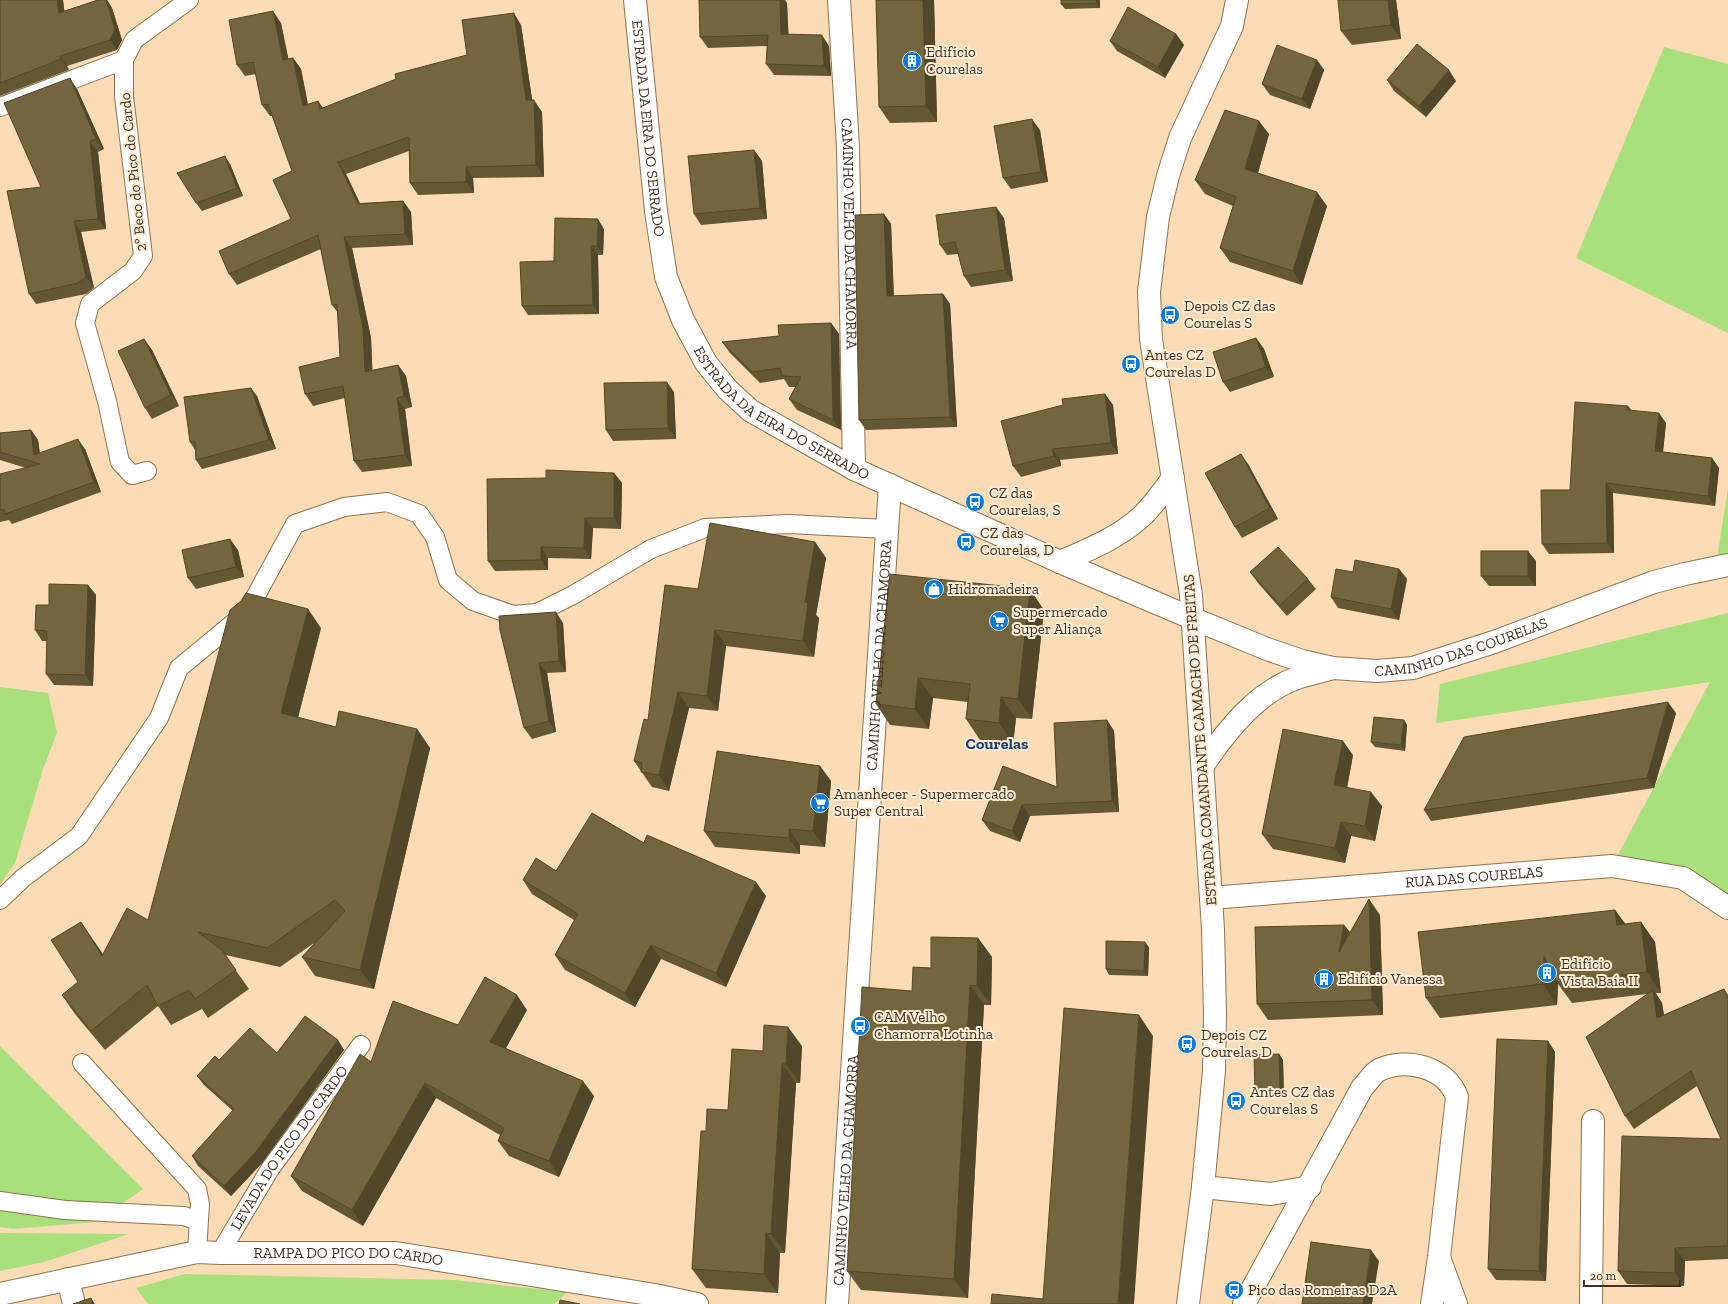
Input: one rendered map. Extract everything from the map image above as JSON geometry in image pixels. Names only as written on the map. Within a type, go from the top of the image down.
[{"type":"street","name":"ESTRADA DA EIRA DO SERRADO","points":[[635,0],[656,211],[666,277],[682,320],[706,363],[728,390],[751,410],[854,469],[1060,562],[1194,619]]},
{"type":"street","name":"CAMINHO VELHO DA CHAMORRA","points":[[839,0],[848,147],[854,469]]},
{"type":"street","name":"ESTRADA COMANDANTE CAMACHO DE FREITAS","points":[[1188,1304],[1203,1186],[1214,1071],[1215,1014],[1211,898],[1194,619],[1151,339],[1149,292],[1158,217],[1168,176],[1180,138],[1232,26],[1237,0]]},
{"type":"street","points":[[1060,562],[1099,545],[1142,516],[1173,478]]},
{"type":"street","name":"CAMINHO VELHO DA CHAMORRA","points":[[837,1304],[856,1030],[890,485]]},
{"type":"street","name":"CAMINHO DAS COURELAS","points":[[1194,619],[1267,649],[1333,668],[1377,671],[1413,668],[1494,642],[1654,582],[1728,565]]},
{"type":"street","points":[[1204,764],[1225,734],[1258,699],[1296,678],[1333,668]]},
{"type":"street","name":"RUA DAS COURELAS","points":[[1211,898],[1612,866],[1683,878],[1728,908]]},
{"type":"street","points":[[1244,1304],[1310,1186],[1362,1088],[1378,1071],[1399,1064],[1416,1066],[1441,1075],[1454,1090],[1456,1098],[1439,1257],[1432,1304]]},
{"type":"street","points":[[1591,1304],[1593,1121]]},
{"type":"street","points":[[1203,1186],[1271,1194],[1310,1186]]},
{"type":"street","name":"RAMPA DO PICO DO CARDO","points":[[0,1294],[197,1252],[396,1253],[655,1295],[697,1304]]},
{"type":"street","points":[[1439,1257],[1456,1304]]},
{"type":"street","points":[[68,1279],[74,1304]]},
{"type":"lane","points":[[0,107],[124,60],[134,40],[188,0]]},
{"type":"lane","name":"2º Beco do Pico do Cardo","points":[[124,60],[124,96],[143,256],[133,271],[90,304],[85,323],[107,402],[120,462],[132,475],[146,471]]},
{"type":"lane","points":[[0,900],[24,878],[79,836],[159,718],[179,668],[247,612],[295,524],[344,507],[387,502],[419,514],[435,537],[448,580],[473,601],[513,615],[537,612],[573,595],[651,549],[705,528],[788,524],[887,529]]},
{"type":"lane","name":"LEVADA DO PICO DO CARDO","points":[[220,1253],[270,1169],[361,1045]]},
{"type":"lane","points":[[82,1063],[198,1189],[200,1204],[197,1252]]},
{"type":"lane","points":[[0,1201],[65,1210],[184,1216],[198,1221]]},
{"type":"green space","points":[[1664,47],[1728,64],[1728,333],[1576,258]]},
{"type":"green space","points":[[1728,488],[1728,565],[1717,559]]},
{"type":"green space","points":[[1728,613],[1728,908],[1722,902],[1612,866],[1710,682],[1436,723],[1440,684]]},
{"type":"green space","points":[[0,687],[48,693],[57,733],[43,769],[15,863],[0,884]]},
{"type":"green space","points":[[0,1046],[143,1189],[96,1222],[13,1229],[0,1227]]},
{"type":"green space","points":[[0,1233],[129,1234],[44,1262],[0,1271]]},
{"type":"green space","points":[[185,1274],[454,1280],[568,1292],[554,1304],[148,1304],[136,1288]]},
{"type":"building","points":[[0,0],[57,0],[59,13],[98,0],[106,0],[115,29],[110,40],[60,56],[61,59],[0,83]]},
{"type":"building","points":[[699,0],[780,0],[781,34],[822,35],[824,66],[766,64],[768,35],[700,37]]},
{"type":"building","name":"Edifício Courelas","points":[[876,0],[923,0],[926,106],[879,107]]},
{"type":"building","points":[[1061,0],[1096,0],[1097,3],[1061,4]]},
{"type":"building","points":[[1338,0],[1388,0],[1391,25],[1341,31]]},
{"type":"building","points":[[1128,7],[1176,34],[1158,67],[1110,41]]},
{"type":"building","points":[[273,11],[283,60],[293,58],[303,106],[318,101],[320,109],[396,79],[395,74],[467,55],[462,20],[514,13],[526,100],[534,100],[536,165],[466,167],[466,182],[410,183],[409,137],[338,162],[358,204],[403,201],[405,234],[344,237],[363,327],[365,372],[398,365],[404,396],[397,398],[405,455],[354,461],[343,386],[305,394],[299,367],[340,357],[337,304],[332,305],[318,235],[229,274],[219,251],[291,219],[273,180],[292,171],[268,104],[262,105],[253,62],[237,65],[229,20]]},
{"type":"building","points":[[1417,44],[1449,70],[1419,106],[1387,80]]},
{"type":"building","points":[[1277,45],[1317,60],[1302,99],[1262,84]]},
{"type":"building","points":[[70,78],[96,139],[90,141],[98,219],[74,221],[86,277],[78,283],[29,294],[7,191],[41,187],[4,103]]},
{"type":"building","points":[[1225,110],[1259,121],[1245,169],[1317,192],[1293,271],[1220,248],[1236,197],[1195,180]]},
{"type":"building","points":[[1032,119],[1041,172],[1003,178],[994,126]]},
{"type":"building","points":[[754,150],[760,208],[694,214],[688,156]]},
{"type":"building","points":[[225,156],[237,188],[196,203],[177,173]]},
{"type":"building","points":[[996,207],[1005,270],[964,276],[955,242],[940,245],[936,215]]},
{"type":"building","points":[[884,214],[887,296],[943,294],[950,417],[859,420],[855,215]]},
{"type":"building","points":[[555,218],[598,219],[597,246],[591,246],[593,305],[522,306],[520,262],[554,261]]},
{"type":"building","points":[[831,323],[833,420],[789,399],[801,377],[782,376],[780,368],[752,372],[722,342],[779,336],[778,325]]},
{"type":"building","points":[[1256,338],[1266,367],[1223,382],[1213,352]]},
{"type":"building","points":[[144,339],[171,395],[145,408],[118,351]]},
{"type":"building","points":[[667,382],[668,428],[606,430],[604,383]]},
{"type":"building","points":[[251,388],[269,440],[196,460],[195,442],[190,442],[184,397]]},
{"type":"building","points":[[1105,394],[1111,443],[1052,449],[1054,456],[1013,466],[1001,421],[1063,405],[1062,399]]},
{"type":"building","points":[[1575,402],[1628,406],[1628,410],[1659,413],[1655,451],[1712,458],[1708,496],[1606,483],[1607,543],[1542,544],[1541,490],[1570,490]]},
{"type":"building","points":[[31,430],[34,455],[78,439],[94,482],[5,514],[4,509],[0,510],[0,474],[40,464],[0,452],[0,433]]},
{"type":"building","points":[[1241,454],[1270,508],[1235,527],[1205,473]]},
{"type":"building","points":[[546,470],[614,473],[614,518],[585,518],[584,548],[541,547],[541,560],[488,561],[487,479],[546,478]]},
{"type":"building","points":[[710,523],[815,542],[805,602],[808,603],[803,641],[715,630],[707,696],[678,692],[659,775],[641,772],[642,763],[634,761],[644,719],[648,720],[665,585],[698,589]]},
{"type":"building","points":[[230,539],[236,567],[188,578],[182,550]]},
{"type":"building","points":[[1278,547],[1308,579],[1280,605],[1250,572]]},
{"type":"building","points":[[1481,551],[1528,551],[1528,576],[1481,576]]},
{"type":"building","points":[[1355,560],[1399,569],[1391,609],[1331,597],[1336,569],[1353,572]]},
{"type":"building","points":[[890,574],[1030,589],[1018,699],[1001,697],[999,723],[966,719],[970,684],[918,678],[915,709],[876,704]]},
{"type":"building","points":[[49,584],[88,585],[85,675],[46,674],[47,631],[35,630],[36,605],[49,605]]},
{"type":"building","points":[[246,593],[308,609],[281,713],[336,727],[339,711],[417,729],[360,970],[302,957],[345,911],[335,900],[267,948],[198,932],[222,950],[236,970],[195,999],[189,990],[158,1006],[147,985],[91,1031],[62,995],[78,982],[51,940],[81,922],[102,956],[127,908],[148,920],[230,610],[241,601]]},
{"type":"building","points":[[556,612],[559,661],[539,663],[549,721],[524,728],[500,630],[499,616]]},
{"type":"building","points":[[1668,702],[1647,778],[1424,810],[1464,737]]},
{"type":"building","points":[[1374,717],[1404,720],[1401,745],[1371,742]]},
{"type":"building","points":[[1107,720],[1112,801],[1022,805],[1012,831],[982,820],[1003,766],[1057,787],[1054,723]]},
{"type":"building","points":[[1283,729],[1343,741],[1334,785],[1371,792],[1365,826],[1341,822],[1335,848],[1262,834]]},
{"type":"building","points":[[717,751],[820,766],[813,831],[789,829],[789,838],[704,831]]},
{"type":"building","points":[[592,813],[644,843],[647,835],[756,882],[716,973],[651,945],[625,993],[555,955],[578,914],[523,880],[536,858],[556,871]]},
{"type":"building","name":"Edifício Vanessa","points":[[1369,899],[1372,1000],[1257,1004],[1255,927],[1344,925],[1339,952]]},
{"type":"building","name":"Edifício Vista Baía II","points":[[1615,910],[1617,925],[1641,922],[1647,972],[1557,982],[1544,956],[1543,984],[1426,998],[1418,932]]},
{"type":"building","points":[[931,937],[978,938],[977,986],[970,985],[954,1279],[847,1271],[862,987],[912,991],[913,967],[931,968]]},
{"type":"building","points":[[1106,941],[1145,942],[1144,971],[1106,969]]},
{"type":"building","points":[[485,977],[517,995],[490,1042],[583,1081],[549,1161],[498,1141],[504,1128],[425,1083],[352,1210],[291,1176],[360,1054],[371,1062],[393,1001],[458,1025]]},
{"type":"building","points":[[1724,989],[1728,999],[1728,1246],[1675,1248],[1675,1273],[1618,1271],[1622,1136],[1721,1139],[1691,1071],[1625,1116],[1586,1037],[1653,990],[1657,1018]]},
{"type":"building","points":[[1064,1008],[1139,1015],[1118,1304],[991,1304],[992,1294],[1043,1299]]},
{"type":"building","points":[[305,1016],[338,1040],[255,1153],[224,1186],[192,1156],[234,1109],[197,1076],[215,1056],[219,1060],[250,1028],[277,1053]]},
{"type":"building","points":[[764,1025],[788,1027],[786,1064],[782,1064],[771,1234],[766,1233],[764,1274],[692,1269],[701,1131],[706,1131],[707,1109],[728,1110],[732,1049],[763,1051]]},
{"type":"building","points":[[1497,1039],[1548,1041],[1539,1271],[1488,1269]]},
{"type":"building","points":[[1279,1054],[1280,1091],[1255,1092],[1254,1055]]},
{"type":"building","points":[[1311,1242],[1371,1250],[1363,1304],[1302,1304]]},
{"type":"building","points":[[91,1298],[93,1304],[73,1304]]},
{"type":"building","points":[[560,1300],[580,1304],[559,1304]]},
{"type":"place","name":"Edifício Courelas","points":[[912,61]]},
{"type":"place","name":"Depois CZ das Courelas S","points":[[1170,315]]},
{"type":"place","name":"Antes CZ Courelas D","points":[[1131,364]]},
{"type":"place","name":"CZ das Courelas, S","points":[[975,502]]},
{"type":"place","name":"CZ das Courelas, D","points":[[966,542]]},
{"type":"place","name":"Hidromadeira","points":[[934,589]]},
{"type":"place","name":"Supermercado Super Aliança","points":[[999,621]]},
{"type":"place","name":"Amanhecer - Supermercado Super Central","points":[[820,803]]},
{"type":"place","name":"Edifício Vista Baía II","points":[[1547,973]]},
{"type":"place","name":"Edifício Vanessa","points":[[1324,979]]},
{"type":"place","name":"CAM Velho Chamorra Lotinha","points":[[860,1026]]},
{"type":"place","name":"Depois CZ Courelas D","points":[[1187,1044]]},
{"type":"place","name":"Antes CZ das Courelas S","points":[[1236,1101]]},
{"type":"place","name":"Pico das Romeiras D2A","points":[[1234,1290]]},
{"type":"district","name":"Courelas","points":[[997,743]]}]
